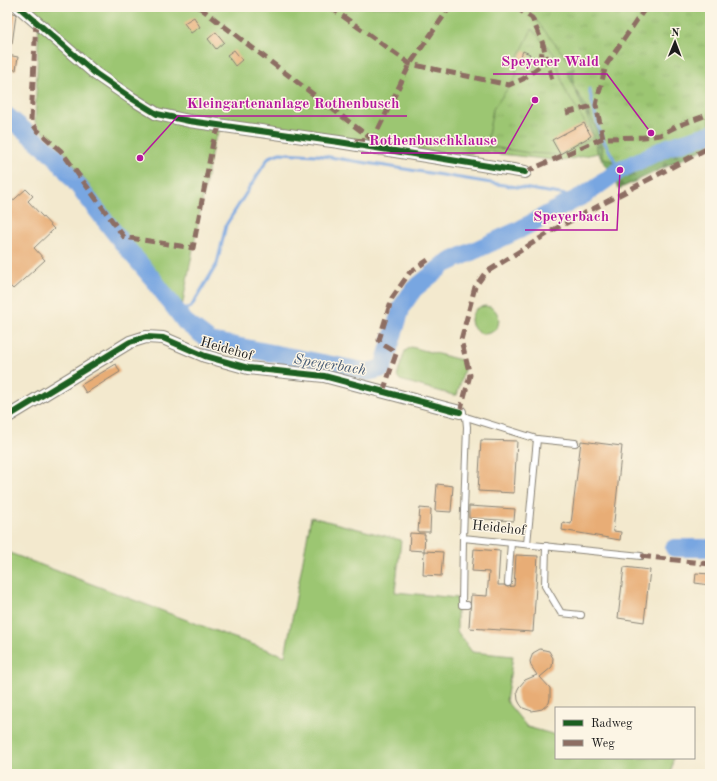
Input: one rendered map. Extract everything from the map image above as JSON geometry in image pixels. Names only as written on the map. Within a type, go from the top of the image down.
[{"type":"street","points":[[19,7],[96,74],[157,114],[190,121],[339,142],[525,172]]},
{"type":"street","name":"Heidehof","points":[[7,417],[130,342],[146,337],[163,338],[205,356],[248,368],[324,376],[463,415]]},
{"type":"lane","points":[[463,415],[537,439],[575,443]]},
{"type":"lane","name":"Heidehof","points":[[463,415],[463,538],[641,556]]},
{"type":"lane","points":[[527,544],[537,439]]},
{"type":"lane","points":[[463,538],[462,605],[468,605]]},
{"type":"lane","points":[[508,583],[511,543]]},
{"type":"lane","points":[[546,546],[545,586],[561,612],[581,615]]},
{"type":"green space","points":[[26,7],[710,7],[588,119],[598,153],[561,161],[484,152],[454,155],[238,121],[224,122],[213,144],[182,307],[126,236],[63,150],[40,129],[35,122],[39,19]]},
{"type":"green space","points":[[526,7],[710,7],[710,129],[668,150],[644,168],[640,169],[602,157],[603,142],[586,106],[573,86],[574,68]]},
{"type":"green space","points":[[532,29],[554,54],[565,90],[594,137],[560,155],[529,153],[486,146],[493,109],[516,77],[517,60]]},
{"type":"green space","points":[[602,59],[710,89],[710,146],[619,189],[598,153],[588,119],[567,71]]},
{"type":"green space","points":[[485,306],[495,310],[499,320],[495,330],[485,334],[475,330],[471,320],[475,310]]},
{"type":"green space","points":[[411,347],[461,360],[465,366],[457,395],[400,380],[397,376],[405,351]]},
{"type":"green space","points":[[311,517],[401,540],[395,592],[457,598],[457,631],[472,652],[513,656],[506,701],[527,727],[555,735],[555,759],[673,759],[671,774],[7,774],[7,552],[285,656]]},
{"type":"building","points":[[7,12],[14,13],[16,15],[12,44],[7,44]]},
{"type":"building","points":[[194,17],[200,27],[191,33],[184,23]]},
{"type":"building","points":[[216,32],[224,42],[216,49],[208,39]]},
{"type":"building","points":[[234,50],[242,60],[235,66],[227,55]]},
{"type":"building","points":[[523,51],[530,54],[526,64],[519,61]]},
{"type":"building","points":[[7,55],[18,57],[16,70],[7,69]]},
{"type":"building","points":[[584,123],[591,136],[560,154],[552,140]]},
{"type":"building","points":[[26,189],[33,196],[28,201],[54,229],[34,248],[45,260],[13,289],[7,283],[7,206]]},
{"type":"building","points":[[116,364],[120,372],[86,393],[81,385]]},
{"type":"building","points":[[481,440],[517,441],[514,493],[478,491]]},
{"type":"building","points":[[581,441],[622,446],[613,531],[621,532],[620,540],[562,530],[563,522],[571,524]]},
{"type":"building","points":[[437,484],[453,486],[451,512],[435,511]]},
{"type":"building","points":[[469,506],[515,509],[514,521],[469,518]]},
{"type":"building","points":[[420,508],[431,509],[430,532],[418,532]]},
{"type":"building","points":[[410,533],[425,534],[424,551],[409,550]]},
{"type":"building","points":[[474,549],[500,551],[498,585],[504,585],[507,587],[514,586],[516,555],[538,556],[533,632],[469,628],[471,595],[487,596],[489,572],[472,571]]},
{"type":"building","points":[[424,551],[443,552],[441,576],[423,575]]},
{"type":"building","points":[[624,567],[650,570],[644,622],[618,618]]},
{"type":"building","points":[[696,573],[710,574],[710,585],[695,583]]},
{"type":"building","points":[[540,649],[549,651],[553,658],[552,667],[540,677],[550,688],[550,698],[549,703],[542,709],[532,711],[523,708],[520,704],[517,691],[525,680],[537,675],[531,666],[530,661],[533,653]]},
{"type":"waterway","points":[[589,89],[600,134],[620,170]]},
{"type":"waterway","name":"Speyerbach","points":[[7,116],[55,156],[125,246],[153,279],[185,322],[210,341],[368,372],[383,368],[402,306],[414,289],[445,264],[519,230],[586,194],[620,170],[668,147],[710,134]]},
{"type":"waterway","points":[[176,311],[191,307],[217,264],[226,225],[269,157],[280,153],[317,155],[579,197]]},
{"type":"waterway","points":[[674,548],[710,548]]},
{"type":"marked path","points":[[199,7],[373,140]]},
{"type":"marked path","points":[[330,7],[410,64],[509,85],[523,79],[540,66],[543,44]]},
{"type":"marked path","points":[[355,141],[373,140],[410,64],[450,7]]},
{"type":"marked path","points":[[515,7],[532,18],[543,44],[552,80]]},
{"type":"marked path","points":[[603,138],[596,105],[606,65],[646,7]]},
{"type":"marked path","points":[[36,21],[31,121],[37,130],[61,151],[124,237],[193,248],[213,142],[220,125]]},
{"type":"marked path","points":[[566,113],[596,105]]},
{"type":"marked path","points":[[525,172],[603,138],[660,135],[677,126],[710,114]]},
{"type":"marked path","points":[[460,412],[470,375],[461,340],[475,287],[485,273],[555,229],[710,147]]},
{"type":"marked path","points":[[383,392],[396,354],[379,340],[392,298],[410,272],[428,260]]},
{"type":"marked path","points":[[641,556],[710,564]]},
{"type":"cycle path","points":[[19,7],[96,74],[157,114],[189,121],[339,142],[525,172]]},
{"type":"cycle path","points":[[7,417],[130,342],[146,337],[163,338],[205,356],[248,368],[324,376],[460,412]]},
{"type":"place","name":"Rothenbuschklause","points":[[535,100]]},
{"type":"place","name":"Speyerer Wald","points":[[651,133]]},
{"type":"place","name":"Kleingartenanlage Rothenbusch","points":[[140,158]]},
{"type":"place","name":"Speyerbach","points":[[620,170]]}]
